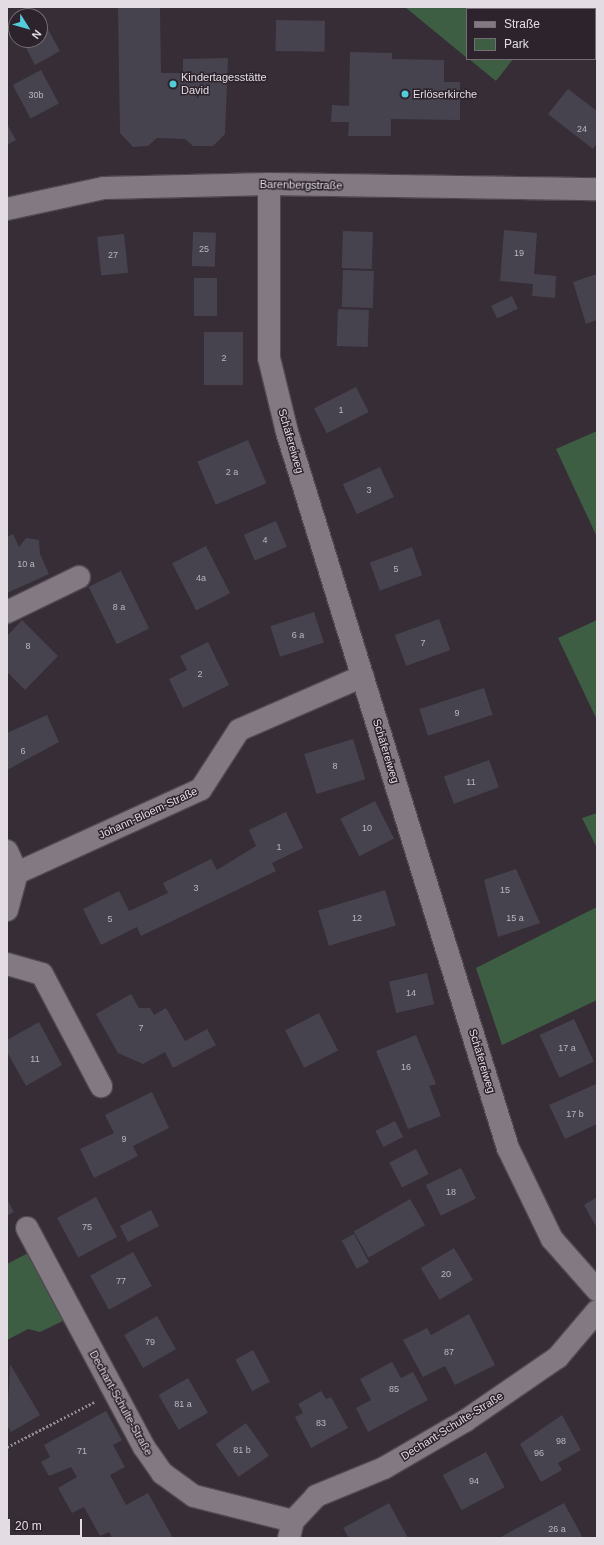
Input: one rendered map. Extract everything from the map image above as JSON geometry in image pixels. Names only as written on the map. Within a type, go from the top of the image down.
[{"type":"street","name":"Barenbergstraße","points":[[7,209],[104,188],[269,184],[597,189]]},
{"type":"street","name":"Schäfereiweg","points":[[269,184],[269,358],[287,432],[508,1148],[552,1239],[597,1290]]},
{"type":"street","points":[[7,612],[79,577]]},
{"type":"street","name":"Johann-Bloem-Straße","points":[[17,873],[201,789],[239,730],[363,676]]},
{"type":"street","points":[[7,850],[17,873],[7,910]]},
{"type":"street","points":[[7,964],[42,974],[101,1086]]},
{"type":"street","name":"Dechant-Schulte-Straße","points":[[27,1228],[114,1392],[162,1473],[194,1496],[291,1530],[316,1496],[391,1464],[465,1420],[558,1357],[597,1311]]},
{"type":"path","points":[[7,1447],[114,1392]]},
{"type":"green space","points":[[405,7],[555,7],[466,8],[466,57]]},
{"type":"green space","points":[[470,60],[512,60],[496,81]]},
{"type":"green space","points":[[597,431],[597,537],[556,449]]},
{"type":"green space","points":[[597,620],[597,720],[558,638]]},
{"type":"green space","points":[[597,813],[597,848],[582,818]]},
{"type":"green space","points":[[597,907],[597,1000],[502,1045],[476,968]]},
{"type":"green space","points":[[32,1251],[69,1318],[40,1332],[28,1329],[7,1340],[7,1264]]},
{"type":"building","name":"Kindertagesstätte David","points":[[118,7],[160,7],[161,73],[183,73],[183,59],[228,58],[225,134],[213,146],[193,146],[185,139],[157,138],[148,146],[133,147],[120,133]]},
{"type":"building","points":[[276,20],[325,21],[324,52],[275,51]]},
{"type":"building","points":[[48,29],[60,51],[35,65],[26,48],[48,48]]},
{"type":"building","name":"Erlöserkirche","points":[[350,52],[392,53],[392,59],[444,60],[444,82],[460,82],[460,120],[391,119],[391,136],[348,136],[349,122],[331,122],[332,105],[349,106]]},
{"type":"building","points":[[41,70],[59,104],[31,119],[13,85]]},
{"type":"building","points":[[568,89],[597,111],[597,143],[593,149],[548,114]]},
{"type":"building","points":[[7,124],[16,140],[7,145]]},
{"type":"building","points":[[504,230],[537,233],[534,274],[556,276],[555,298],[532,296],[533,284],[500,281]]},
{"type":"building","points":[[343,231],[373,232],[372,269],[342,268]]},
{"type":"building","points":[[193,232],[216,233],[215,267],[192,266]]},
{"type":"building","points":[[124,234],[128,273],[101,276],[97,237]]},
{"type":"building","points":[[343,270],[374,271],[373,308],[342,307]]},
{"type":"building","points":[[597,274],[597,320],[586,324],[573,282]]},
{"type":"building","points":[[194,278],[217,278],[217,316],[194,316]]},
{"type":"building","points":[[512,296],[518,309],[497,318],[491,306]]},
{"type":"building","points":[[338,309],[369,310],[368,347],[337,346]]},
{"type":"building","points":[[204,332],[243,332],[243,385],[204,385]]},
{"type":"building","points":[[356,387],[369,412],[327,433],[314,408]]},
{"type":"building","points":[[248,440],[266,483],[216,505],[197,461]]},
{"type":"building","points":[[380,467],[394,497],[357,514],[343,484]]},
{"type":"building","points":[[276,521],[287,547],[255,560],[244,535]]},
{"type":"building","points":[[13,534],[19,547],[26,538],[39,540],[40,554],[49,574],[7,593],[7,537]]},
{"type":"building","points":[[206,546],[230,593],[196,610],[172,563]]},
{"type":"building","points":[[412,547],[422,575],[380,591],[370,562]]},
{"type":"building","points":[[121,571],[149,629],[117,644],[89,587]]},
{"type":"building","points":[[314,612],[324,642],[280,657],[270,626]]},
{"type":"building","points":[[439,619],[450,650],[406,666],[395,635]]},
{"type":"building","points":[[22,620],[58,656],[25,690],[7,672],[7,636]]},
{"type":"building","points":[[208,642],[229,685],[183,708],[169,679],[187,670],[180,656]]},
{"type":"building","points":[[484,688],[493,715],[428,736],[419,709]]},
{"type":"building","points":[[47,715],[59,742],[7,770],[7,733]]},
{"type":"building","points":[[353,739],[365,779],[317,794],[304,754]]},
{"type":"building","points":[[489,760],[499,787],[454,804],[444,776]]},
{"type":"building","points":[[375,801],[394,838],[359,856],[340,819]]},
{"type":"building","points":[[286,812],[303,848],[272,863],[276,871],[141,936],[137,927],[101,945],[83,909],[119,891],[129,911],[168,893],[163,883],[211,859],[217,870],[256,846],[249,830]]},
{"type":"building","points":[[516,869],[540,923],[498,937],[484,880]]},
{"type":"building","points":[[385,890],[396,925],[329,946],[318,910]]},
{"type":"building","points":[[427,973],[434,1004],[396,1013],[389,982]]},
{"type":"building","points":[[131,994],[139,1008],[150,1008],[154,1015],[166,1008],[185,1041],[207,1029],[216,1045],[173,1068],[165,1052],[143,1064],[118,1053],[96,1014]]},
{"type":"building","points":[[319,1013],[338,1050],[304,1068],[285,1030]]},
{"type":"building","points":[[574,1019],[594,1062],[559,1078],[540,1035]]},
{"type":"building","points":[[39,1022],[62,1065],[26,1086],[7,1052],[7,1040]]},
{"type":"building","points":[[416,1035],[436,1084],[429,1086],[441,1116],[408,1129],[376,1051]]},
{"type":"building","points":[[596,1084],[597,1124],[565,1139],[549,1105]]},
{"type":"building","points":[[152,1092],[169,1128],[133,1146],[138,1156],[94,1178],[80,1149],[114,1133],[105,1115]]},
{"type":"building","points":[[395,1121],[403,1137],[384,1147],[375,1131]]},
{"type":"building","points":[[416,1149],[429,1174],[402,1188],[389,1163]]},
{"type":"building","points":[[461,1168],[476,1199],[441,1216],[426,1185]]},
{"type":"building","points":[[96,1197],[117,1237],[78,1257],[57,1218]]},
{"type":"building","points":[[597,1197],[597,1228],[584,1205]]},
{"type":"building","points":[[7,1199],[14,1212],[7,1216]]},
{"type":"building","points":[[410,1199],[425,1225],[369,1257],[354,1232]]},
{"type":"building","points":[[151,1210],[159,1226],[128,1242],[120,1226]]},
{"type":"building","points":[[354,1234],[369,1262],[357,1269],[342,1241]]},
{"type":"building","points":[[454,1248],[473,1280],[440,1300],[421,1268]]},
{"type":"building","points":[[133,1252],[152,1286],[109,1310],[90,1276]]},
{"type":"building","points":[[469,1314],[495,1365],[455,1385],[445,1366],[423,1377],[403,1340],[427,1328],[431,1335]]},
{"type":"building","points":[[157,1316],[176,1349],[143,1368],[124,1335]]},
{"type":"building","points":[[253,1350],[270,1382],[252,1391],[235,1359]]},
{"type":"building","points":[[392,1362],[401,1378],[413,1372],[428,1400],[368,1432],[356,1408],[371,1400],[360,1379]]},
{"type":"building","points":[[10,1364],[40,1415],[11,1432],[7,1425]]},
{"type":"building","points":[[188,1378],[208,1413],[179,1430],[159,1395]]},
{"type":"building","points":[[321,1391],[326,1399],[331,1397],[348,1428],[311,1448],[295,1417],[303,1413],[298,1404]]},
{"type":"building","points":[[106,1411],[122,1440],[113,1445],[125,1467],[110,1475],[126,1505],[148,1493],[173,1538],[112,1538],[109,1532],[100,1536],[84,1507],[72,1513],[58,1488],[77,1477],[71,1467],[49,1476],[41,1462],[50,1457],[44,1445]]},
{"type":"building","points":[[562,1415],[581,1450],[558,1463],[562,1470],[541,1482],[520,1444]]},
{"type":"building","points":[[246,1423],[269,1456],[239,1477],[216,1444]]},
{"type":"building","points":[[486,1452],[505,1487],[462,1510],[443,1475]]},
{"type":"building","points":[[389,1503],[408,1538],[349,1538],[343,1528]]},
{"type":"building","points":[[564,1503],[583,1538],[499,1538],[532,1520]]},
{"type":"place","name":"Kindertagesstätte David","points":[[173,84]]},
{"type":"place","name":"Erlöserkirche","points":[[405,94]]}]
